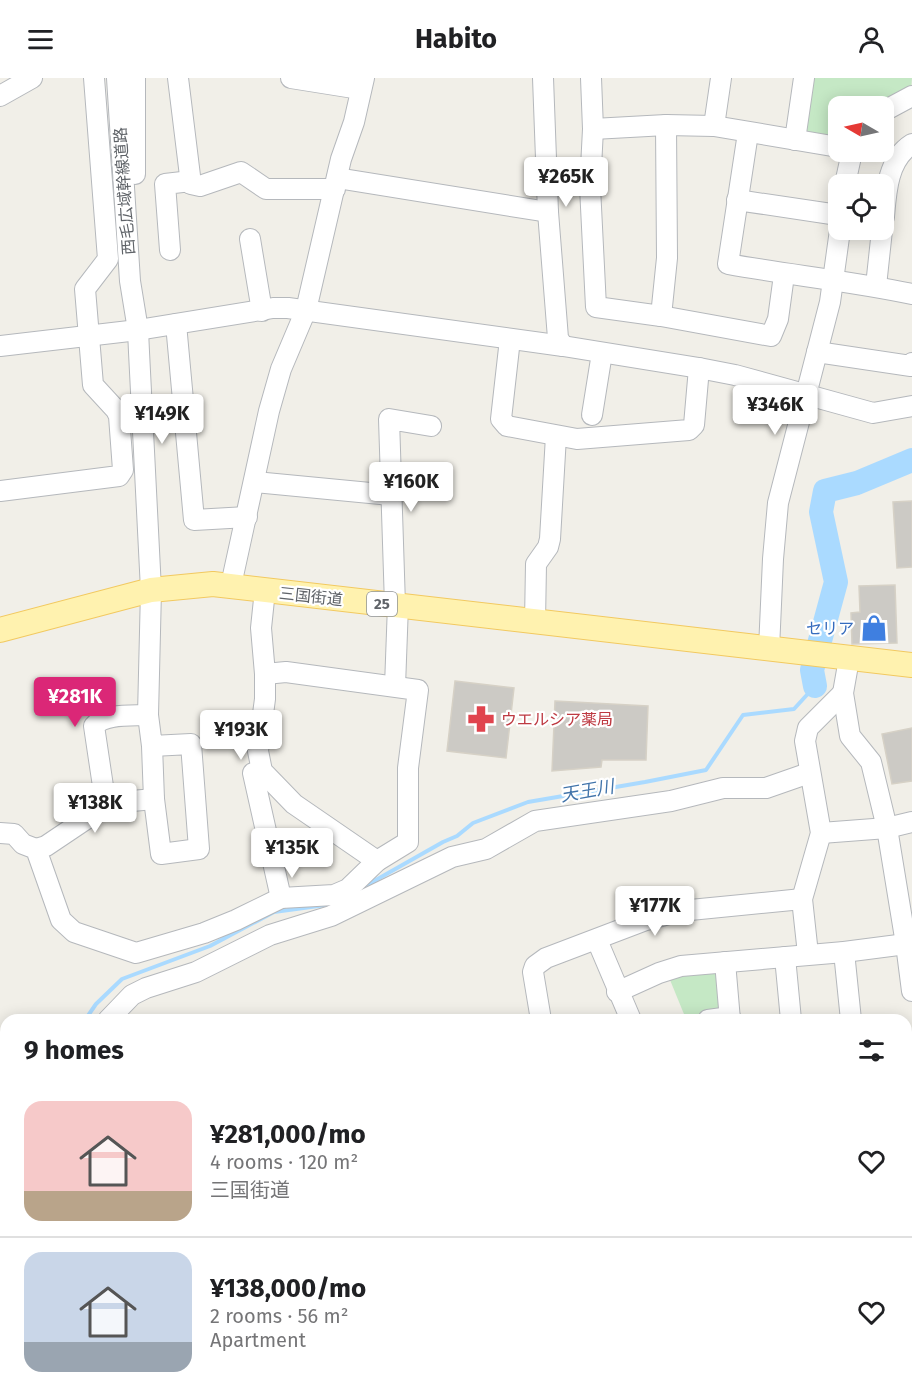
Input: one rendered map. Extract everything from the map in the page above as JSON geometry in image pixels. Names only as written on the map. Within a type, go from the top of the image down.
[{"type":"main road","name":"三国街道","points":[[0,630],[151,591],[213,584],[769,649]]},
{"type":"main road","name":"25","points":[[769,649],[912,665]]},
{"type":"street","points":[[0,96],[32,78]]},
{"type":"street","points":[[0,491],[119,476],[123,470],[119,416],[93,385],[88,336],[85,289],[108,259],[94,78]]},
{"type":"street","name":"西毛広域幹線道路","points":[[117,78],[130,281],[138,330],[151,591],[148,715],[154,799],[161,854],[199,849],[191,744],[152,746]]},
{"type":"street","name":"西毛広域幹線道路","points":[[134,303],[135,78]]},
{"type":"street","points":[[178,78],[191,184],[195,186],[241,172],[266,189],[336,184],[548,213]]},
{"type":"street","points":[[231,585],[269,411],[281,369],[306,310],[362,84],[291,78]]},
{"type":"street","points":[[543,78],[548,213],[558,338],[563,346]]},
{"type":"street","points":[[591,78],[593,129],[590,187],[596,307],[771,336],[778,319],[784,274]]},
{"type":"street","points":[[714,126],[721,78]]},
{"type":"street","points":[[795,140],[804,78]]},
{"type":"street","points":[[894,105],[912,96]]},
{"type":"street","points":[[593,129],[666,125],[714,126],[828,145]]},
{"type":"street","points":[[661,316],[668,258],[666,125]]},
{"type":"street","points":[[748,133],[728,264],[876,286],[912,294]]},
{"type":"street","points":[[891,174],[892,167],[907,147],[912,144]]},
{"type":"street","points":[[170,250],[165,184],[191,181]]},
{"type":"street","points":[[737,200],[828,214]]},
{"type":"street","points":[[250,238],[262,311]]},
{"type":"street","points":[[769,649],[778,503],[817,352],[833,280],[839,240]]},
{"type":"street","points":[[876,286],[881,240]]},
{"type":"street","points":[[0,346],[138,330],[288,308],[563,346],[699,368],[735,375],[873,413],[912,406]]},
{"type":"street","points":[[176,324],[194,520],[247,517]]},
{"type":"street","points":[[510,339],[501,419],[507,426],[556,436],[576,439],[689,430],[694,425],[699,368]]},
{"type":"street","points":[[817,352],[911,366],[912,363]]},
{"type":"street","points":[[592,415],[602,353]]},
{"type":"street","points":[[395,687],[397,605],[389,419],[431,426]]},
{"type":"street","points":[[535,622],[536,564],[548,547],[556,436]]},
{"type":"street","points":[[255,482],[391,495]]},
{"type":"street","points":[[265,590],[261,628],[266,674],[258,751],[262,771],[294,804],[377,861]]},
{"type":"street","points":[[849,658],[843,693],[850,736],[871,762],[886,828],[912,988]]},
{"type":"street","points":[[36,849],[61,920],[66,926],[75,933],[136,953],[204,933],[237,920],[281,898],[334,895],[348,889],[377,861],[408,842],[408,768],[418,690],[286,672],[266,674]]},
{"type":"street","points":[[808,954],[802,899],[821,833],[805,741],[808,728],[843,693]]},
{"type":"street","points":[[110,803],[104,793],[94,726],[98,721],[104,719],[148,715]]},
{"type":"street","points":[[262,771],[253,773],[281,898]]},
{"type":"street","points":[[114,1014],[132,995],[146,988],[196,972],[270,935],[331,916],[452,857],[486,849],[535,821],[671,801],[723,788],[766,789],[809,773]]},
{"type":"street","points":[[0,833],[14,834],[23,844],[36,849],[46,846],[110,803],[154,799]]},
{"type":"street","points":[[821,833],[886,828],[912,822]]},
{"type":"street","points":[[539,1014],[532,978],[535,966],[546,958],[646,920],[680,911],[802,899]]},
{"type":"street","points":[[597,940],[628,1014]]},
{"type":"street","points":[[617,992],[681,966],[844,952],[906,944]]},
{"type":"street","points":[[844,952],[850,1014]]},
{"type":"street","points":[[785,957],[790,1014]]},
{"type":"street","points":[[725,962],[730,1014]]},
{"type":"green space","points":[[809,78],[912,78],[911,90],[894,99],[894,96],[828,96],[828,140],[808,137],[802,126]]},
{"type":"green space","points":[[720,971],[724,1009],[705,1014],[684,1014],[668,975]]},
{"type":"building","points":[[912,501],[912,567],[897,568],[893,502]]},
{"type":"building","name":"セリア","points":[[895,585],[897,643],[852,644],[851,613],[860,612],[859,586]]},
{"type":"building","name":"ウエルシア薬局","points":[[455,681],[514,688],[506,758],[447,751]]},
{"type":"building","points":[[555,701],[648,706],[646,760],[602,760],[601,767],[552,771]]},
{"type":"building","points":[[912,728],[912,781],[892,784],[882,734]]},
{"type":"waterway","name":"天王川","points":[[815,686],[812,670],[836,582],[821,512],[825,491],[857,483],[912,460]]},
{"type":"waterway","name":"天王川","points":[[360,889],[457,836],[473,823],[528,802],[706,770],[743,715],[794,709],[815,686]]},
{"type":"waterway","name":"天王川","points":[[89,1014],[96,1004],[122,979],[210,946],[274,912],[333,904]]},
{"type":"place","name":"セリア","points":[[874,628]]},
{"type":"place","name":"ウエルシア薬局","points":[[481,719]]}]
